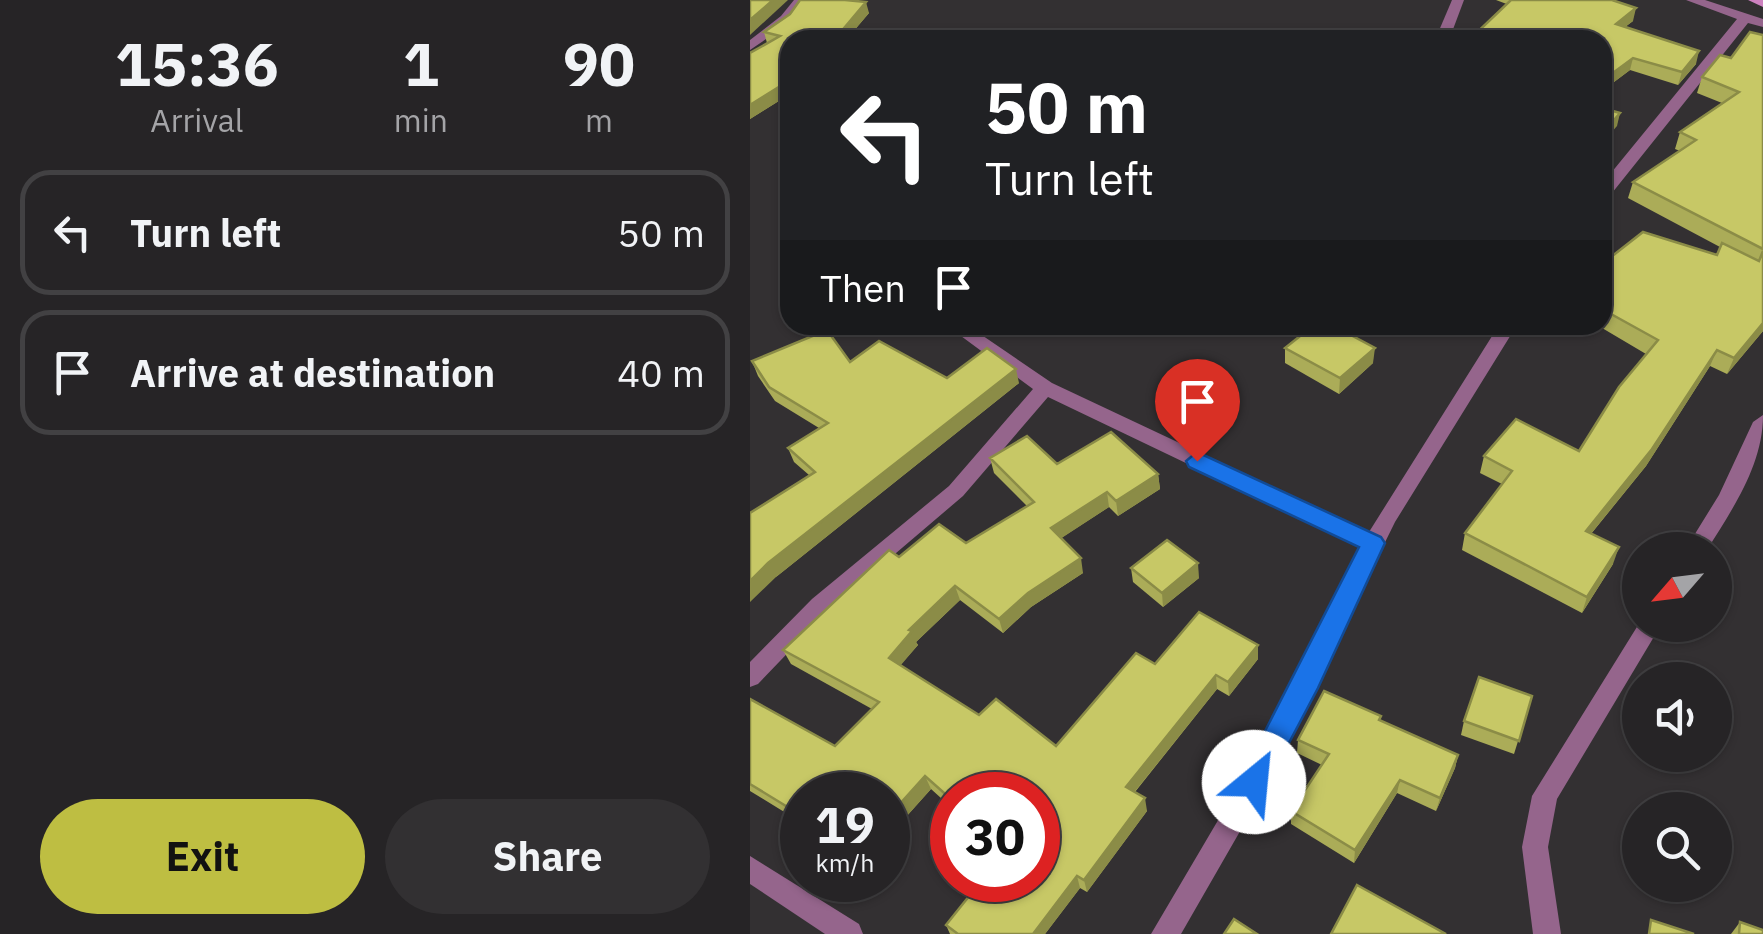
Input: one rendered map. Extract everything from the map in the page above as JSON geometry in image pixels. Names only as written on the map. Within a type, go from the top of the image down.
[{"type":"street","points":[[750,46],[786,19],[801,0]]},
{"type":"street","points":[[1446,30],[1458,0]]},
{"type":"street","points":[[1692,0],[1763,23]]},
{"type":"street","points":[[1612,183],[1746,18]]},
{"type":"street","points":[[969,335],[1045,388],[1373,543]]},
{"type":"street","points":[[1165,934],[1198,886],[1309,680],[1373,543],[1502,335]]},
{"type":"street","points":[[750,677],[820,605],[956,492],[1045,388]]},
{"type":"street","points":[[1707,532],[1728,498],[1763,422]]},
{"type":"street","points":[[1547,934],[1535,847],[1545,796],[1640,642]]},
{"type":"street","points":[[750,868],[849,934]]},
{"type":"building","points":[[750,0],[773,0],[750,20]]},
{"type":"building","points":[[800,0],[866,2],[842,30],[780,30],[780,36],[764,32],[790,14]]},
{"type":"building","points":[[1511,0],[1612,0],[1636,8],[1616,24],[1699,51],[1682,72],[1633,58],[1612,74],[1612,30],[1480,30]]},
{"type":"building","points":[[1750,32],[1763,35],[1763,249],[1633,182],[1696,140],[1680,132],[1739,92],[1702,77],[1720,55],[1731,58]]},
{"type":"building","points":[[780,36],[780,86],[750,105],[750,53]]},
{"type":"building","points":[[1643,232],[1717,255],[1722,243],[1759,261],[1763,251],[1763,323],[1734,358],[1717,350],[1652,449],[1586,531],[1619,547],[1587,597],[1465,533],[1512,471],[1484,456],[1516,419],[1579,451],[1619,387],[1658,340],[1612,315],[1612,256]]},
{"type":"building","points":[[815,335],[831,335],[850,362],[879,341],[947,378],[987,348],[1016,369],[750,581],[750,513],[815,472],[788,448],[828,423],[769,387],[752,361]]},
{"type":"building","points":[[1301,335],[1351,335],[1375,348],[1340,378],[1285,348]]},
{"type":"building","points":[[1111,432],[1158,474],[1116,501],[1107,492],[1051,528],[1081,558],[1028,593],[999,619],[955,586],[909,630],[912,631],[889,658],[979,715],[996,699],[1056,746],[1136,653],[1155,664],[1199,612],[1258,645],[1228,682],[1216,675],[1126,787],[1145,798],[1084,880],[1077,876],[1060,898],[1060,772],[930,772],[930,780],[925,776],[910,793],[910,772],[780,772],[780,802],[750,784],[750,699],[835,746],[879,702],[783,650],[889,550],[899,557],[939,524],[966,543],[1034,502],[990,458],[1027,436],[1057,464]]},
{"type":"building","points":[[1167,540],[1198,563],[1162,593],[1131,568]]},
{"type":"building","points":[[1479,677],[1532,696],[1519,741],[1464,721]]},
{"type":"building","points":[[1324,691],[1458,755],[1440,798],[1400,780],[1355,850],[1291,811],[1329,754],[1298,740]]},
{"type":"building","points":[[1357,885],[1446,934],[1331,934]]},
{"type":"building","points":[[964,902],[1057,902],[1033,934],[958,934],[946,925]]},
{"type":"building","points":[[1234,919],[1257,934],[1224,934]]},
{"type":"building","points":[[1651,920],[1694,934],[1649,934]]},
{"type":"building","points":[[1740,922],[1763,930],[1763,934],[1739,934]]},
{"type":"route","points":[[1197,461],[1373,543],[1309,680],[1254,782]]}]
